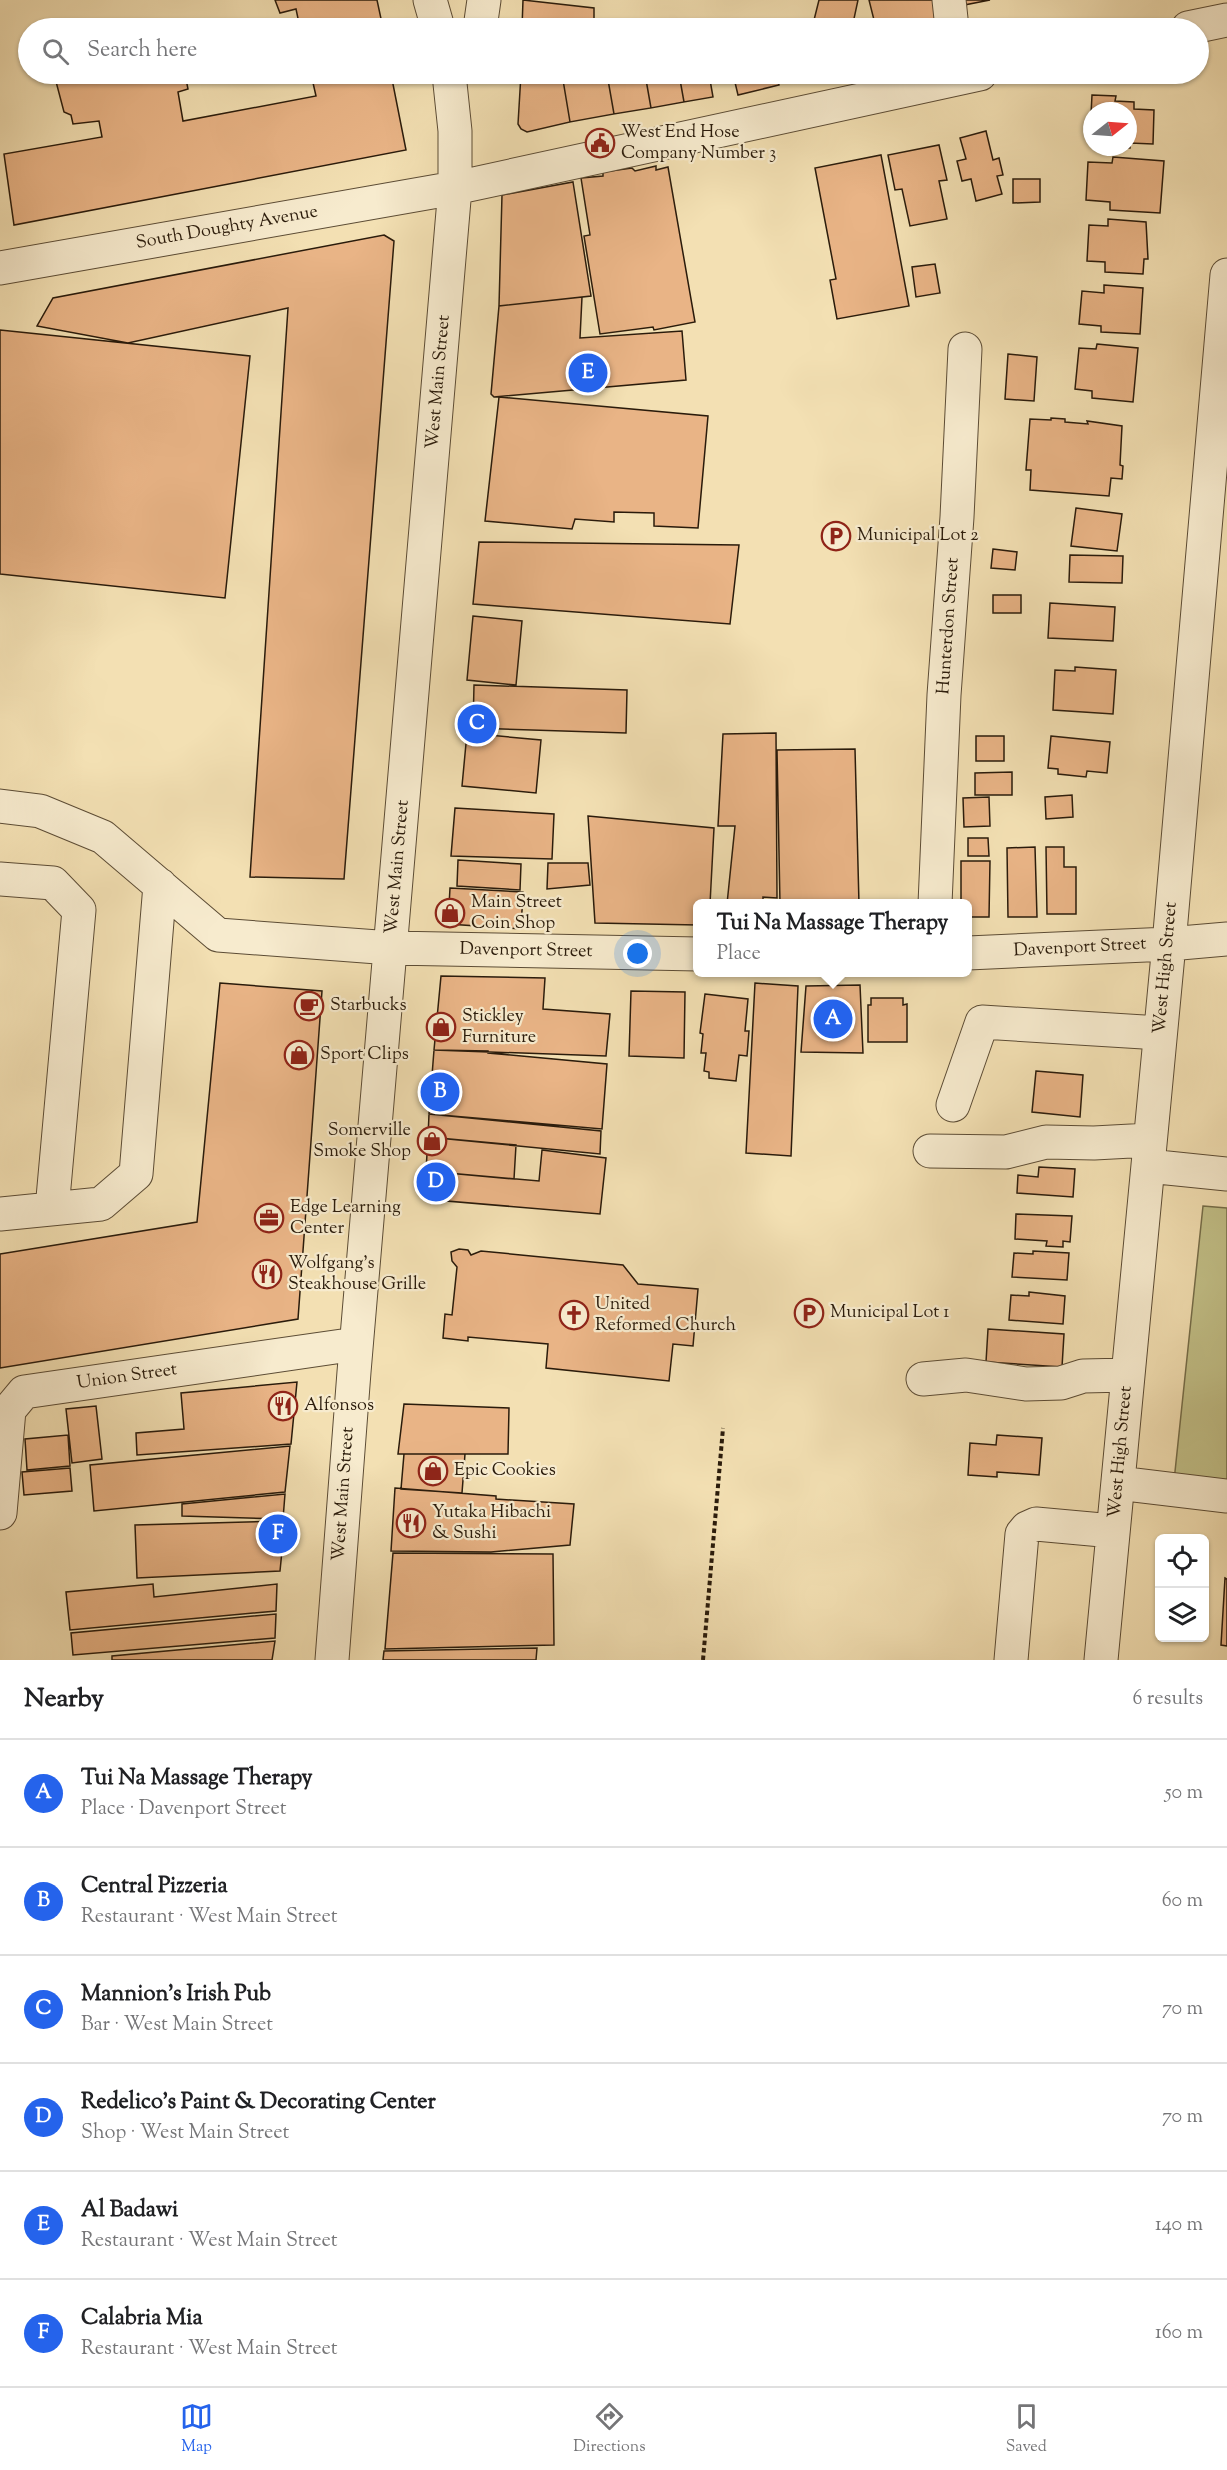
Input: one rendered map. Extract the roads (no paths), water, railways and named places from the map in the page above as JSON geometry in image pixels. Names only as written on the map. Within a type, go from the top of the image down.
[{"type":"street","points":[[430,0],[435,18]]},
{"type":"street","points":[[481,18],[484,0]]},
{"type":"street","points":[[949,0],[951,18]]},
{"type":"street","points":[[1209,24],[1227,20]]},
{"type":"street","name":"West Main Street","points":[[332,1660],[356,1344],[455,188],[455,131],[450,84]]},
{"type":"street","points":[[455,188],[471,84]]},
{"type":"street","name":"South Doughty Avenue","points":[[0,268],[455,188],[924,84]]},
{"type":"street","name":"West High Street","points":[[1101,1660],[1224,342],[1227,275]]},
{"type":"street","name":"Hunterdon Street","points":[[935,899],[944,695],[957,517],[965,349]]},
{"type":"street","name":"Davenport Street","points":[[0,806],[40,811],[103,837],[218,935],[391,948],[693,954]]},
{"type":"street","points":[[0,887],[53,883],[79,910],[52,1209]]},
{"type":"street","points":[[0,1214],[101,1204],[136,1174],[160,885]]},
{"type":"street","name":"Davenport Street","points":[[972,953],[1169,944],[1227,939]]},
{"type":"street","points":[[953,1105],[982,1022],[1160,1033]]},
{"type":"street","points":[[930,1151],[1006,1152],[1046,1142],[1094,1143],[1149,1153],[1227,1174]]},
{"type":"street","name":"Union Street","points":[[0,1514],[9,1410],[24,1392],[356,1344]]},
{"type":"street","points":[[923,1379],[966,1376],[1026,1384],[1061,1383],[1083,1376],[1128,1375]]},
{"type":"street","points":[[1118,1483],[1227,1496]]},
{"type":"street","points":[[1011,1660],[1022,1534],[1027,1528],[1036,1524],[1113,1531]]},
{"type":"place","name":"West End Hose Company Number 3","points":[[600,143]]},
{"type":"place","name":"Al Badawi","points":[[588,373]]},
{"type":"place","name":"Municipal Lot 2","points":[[836,536]]},
{"type":"place","name":"Mannion's Irish Pub","points":[[477,724]]},
{"type":"place","name":"Main Street Coin Shop","points":[[450,913]]},
{"type":"place","name":"Starbucks","points":[[309,1006]]},
{"type":"place","name":"Tui Na Massage Therapy","points":[[833,1019]]},
{"type":"place","name":"Stickley Furniture","points":[[441,1027]]},
{"type":"place","name":"Sport Clips","points":[[299,1055]]},
{"type":"place","name":"Central Pizzeria","points":[[440,1092]]},
{"type":"place","name":"Somerville Smoke Shop","points":[[432,1141]]},
{"type":"place","name":"Redelico's Paint & Decorating Center","points":[[436,1182]]},
{"type":"place","name":"Edge Learning Center","points":[[269,1218]]},
{"type":"place","name":"Wolfgang's Steakhouse Grille","points":[[267,1274]]},
{"type":"place","name":"Municipal Lot 1","points":[[809,1313]]},
{"type":"place","name":"United Reformed Church","points":[[574,1315]]},
{"type":"place","name":"Alfonsos","points":[[283,1406]]},
{"type":"place","name":"Epic Cookies","points":[[433,1471]]},
{"type":"place","name":"Yutaka Hibachi & Sushi","points":[[411,1523]]},
{"type":"place","name":"Calabria Mia","points":[[278,1534]]}]
